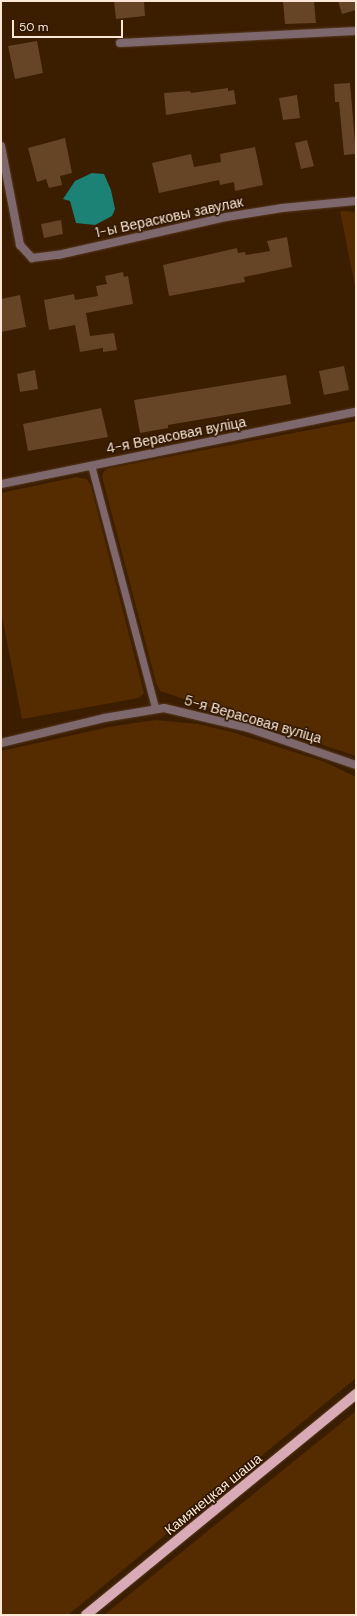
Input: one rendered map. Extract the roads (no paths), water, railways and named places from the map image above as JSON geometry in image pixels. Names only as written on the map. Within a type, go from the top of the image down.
[{"type":"main road","name":"Камянецкая шаша","points":[[86,1615],[356,1394]]},
{"type":"street","points":[[120,43],[356,31]]},
{"type":"street","name":"1-ы Верасковы завулак","points":[[1,146],[13,220],[20,245],[24,252],[32,258],[43,258],[226,217],[282,208],[356,201]]},
{"type":"street","name":"4-я Верасовая вуліца","points":[[1,484],[356,412]]},
{"type":"street","name":"5-я Верасовая вуліца","points":[[1,742],[155,708],[190,713],[248,728],[356,765]]},
{"type":"lane","points":[[91,465],[155,708]]},
{"type":"water","points":[[92,173],[104,174],[111,190],[115,209],[112,216],[95,225],[76,223],[70,201],[63,199],[75,181]]}]
